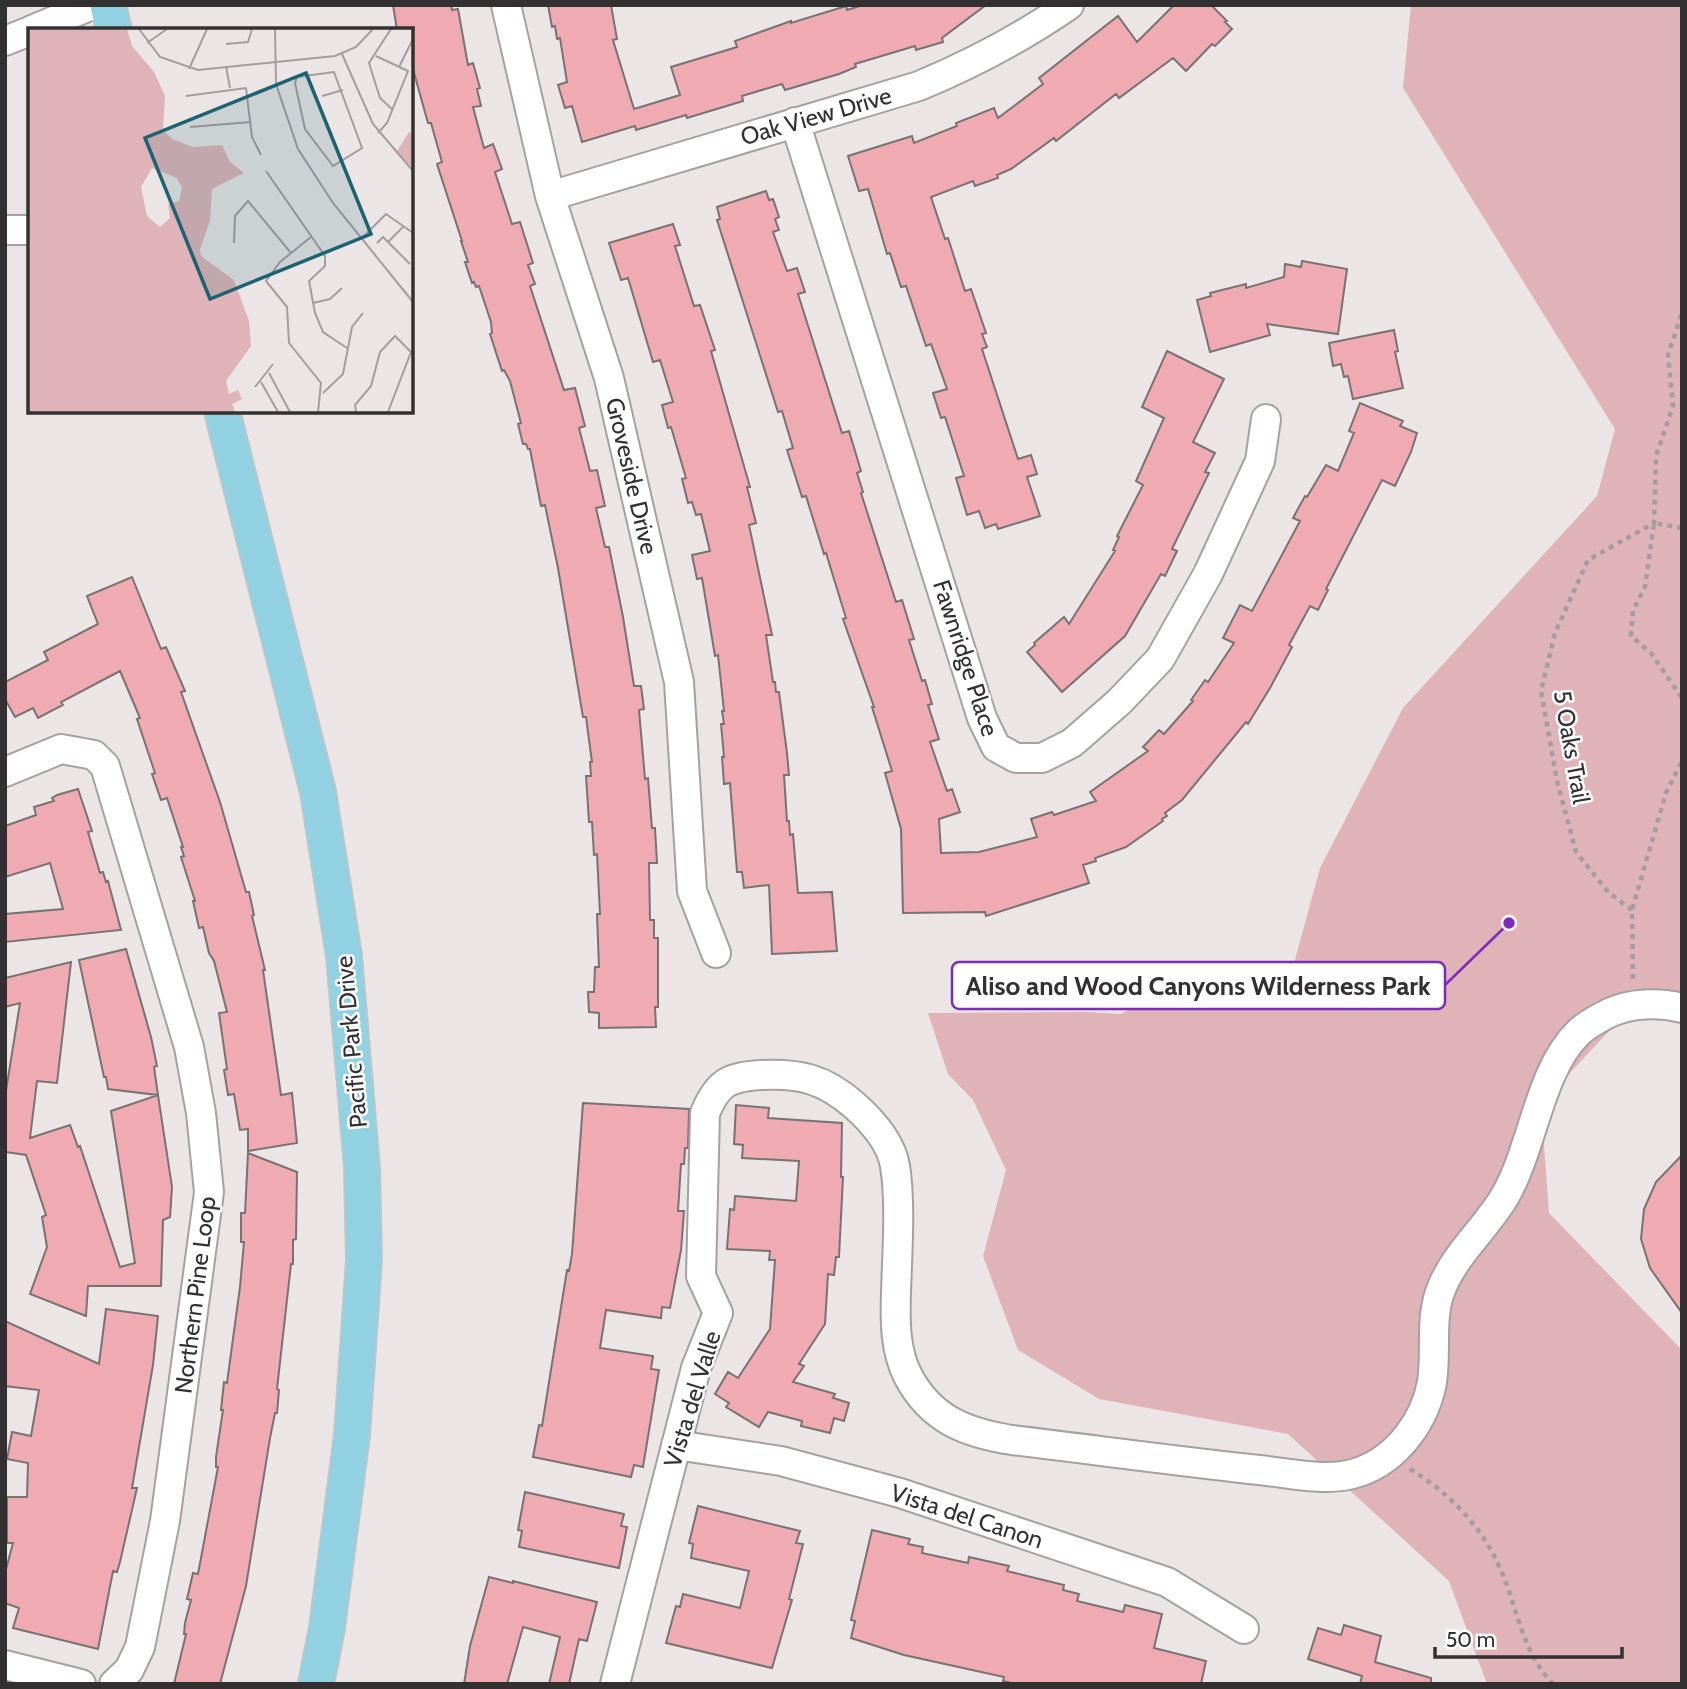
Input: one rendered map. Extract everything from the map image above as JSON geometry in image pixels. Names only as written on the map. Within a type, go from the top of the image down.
[{"type":"main road","points":[[108,5],[114,28]]},
{"type":"main road","name":"Pacific Park Drive","points":[[222,413],[317,792],[344,956],[362,1168],[363,1260],[352,1435],[327,1628],[316,1684]]},
{"type":"street","points":[[36,28],[92,5]]},
{"type":"street","name":"Groveside Drive","points":[[506,5],[550,196],[608,378],[676,669],[692,891],[716,953]]},
{"type":"street","name":"Oak View Drive","points":[[550,196],[919,86],[970,65],[1026,36],[1069,5]]},
{"type":"street","points":[[5,40],[28,31]]},
{"type":"street","name":"Fawnridge Place","points":[[795,122],[982,718],[996,747],[1016,758],[1042,758],[1072,743],[1119,702],[1160,659],[1209,574],[1260,461],[1266,419]]},
{"type":"street","points":[[5,230],[28,230]]},
{"type":"street","name":"Northern Pine Loop","points":[[5,772],[61,749],[94,755],[106,766],[189,1047],[201,1113],[209,1192],[165,1521],[140,1647],[129,1670],[114,1684]]},
{"type":"street","points":[[1389,1455],[1416,1425],[1432,1382],[1434,1323],[1441,1288],[1510,1186],[1565,1049],[1591,1022],[1617,1010],[1659,1004],[1682,1008]]},
{"type":"street","name":"Vista del Valle","points":[[615,1684],[696,1368],[718,1313],[701,1276],[705,1112],[712,1094],[723,1083],[739,1076],[790,1074],[817,1080],[842,1095],[867,1116],[883,1138],[895,1164],[896,1325],[900,1356],[908,1376],[924,1399],[955,1425],[979,1434],[1012,1440],[1318,1476],[1342,1477],[1357,1473],[1372,1467],[1389,1455]]},
{"type":"street","name":"Vista del Canon","points":[[676,1445],[781,1461],[900,1493],[1167,1582],[1244,1629]]},
{"type":"street","points":[[5,1665],[81,1684]]},
{"type":"path","points":[[1682,313],[1668,355],[1673,406],[1656,456],[1654,523],[1646,587],[1633,611],[1631,636],[1651,653],[1682,698]]},
{"type":"path","points":[[1654,523],[1682,528]]},
{"type":"path","name":"5 Oaks Trail","points":[[1632,910],[1608,892],[1576,852],[1557,781],[1541,691],[1555,633],[1588,560],[1654,523]]},
{"type":"path","points":[[1633,1006],[1632,910],[1666,793],[1682,761]]},
{"type":"path","points":[[1389,1455],[1440,1489],[1471,1520],[1497,1562],[1531,1652],[1553,1684]]},
{"type":"shaded area","points":[[1411,5],[1682,5],[1682,998],[1606,999],[1609,1031],[1541,1104],[1549,1213],[1682,1350],[1682,1684],[1487,1684],[1449,1581],[1288,1434],[1099,1399],[1018,1350],[983,1256],[1006,1170],[973,1100],[948,1074],[928,1013],[1121,1014],[1150,998],[1270,993],[1293,967],[1320,868],[1403,708],[1597,496],[1615,429],[1403,88]]},
{"type":"building","points":[[393,5],[451,5],[452,10],[458,9],[468,65],[473,63],[480,88],[477,89],[481,106],[473,107],[484,148],[493,144],[502,169],[495,172],[512,224],[520,222],[533,263],[528,265],[535,284],[530,286],[564,390],[575,388],[585,426],[579,428],[590,471],[597,470],[605,506],[596,508],[605,547],[609,547],[634,686],[641,686],[644,709],[639,710],[645,779],[648,778],[652,828],[655,828],[657,863],[649,863],[650,920],[654,920],[654,938],[658,938],[656,1027],[599,1028],[599,1013],[589,1012],[588,992],[594,992],[595,967],[599,967],[597,914],[600,914],[597,854],[594,855],[592,822],[589,822],[586,776],[591,776],[592,762],[558,568],[545,505],[541,506],[530,449],[523,444],[518,424],[521,423],[510,381],[504,370],[502,371],[490,334],[491,322],[479,286],[476,287],[474,282],[472,283],[462,241],[437,164],[442,162],[413,69],[413,28],[397,28]]},
{"type":"building","points":[[548,5],[611,5],[617,39],[613,40],[634,109],[680,95],[671,67],[737,47],[735,41],[791,21],[846,6],[847,10],[863,5],[986,5],[942,38],[943,42],[916,50],[915,46],[855,64],[856,67],[839,74],[785,90],[782,84],[742,96],[743,101],[687,118],[686,115],[636,130],[635,126],[582,142],[572,106],[565,108],[558,85],[567,82],[560,38],[557,39],[555,26],[552,27]]},
{"type":"building","points":[[1174,5],[1211,5],[1232,29],[1215,46],[1212,44],[1186,71],[1173,58],[1119,98],[1116,94],[1056,141],[1054,138],[1011,169],[997,175],[998,178],[975,186],[973,181],[931,197],[965,291],[971,289],[986,333],[982,334],[987,347],[982,349],[1018,459],[1031,455],[1037,474],[1027,477],[1040,516],[998,529],[996,524],[985,528],[979,511],[967,515],[956,478],[964,476],[945,417],[941,418],[933,393],[947,389],[931,344],[926,346],[906,286],[901,287],[890,253],[887,254],[868,189],[859,191],[848,156],[912,136],[914,143],[994,108],[998,118],[1043,84],[1039,78],[1118,16],[1137,42]]},
{"type":"building","points":[[766,191],[769,200],[773,199],[779,217],[775,219],[779,230],[773,232],[787,271],[797,268],[805,292],[798,294],[842,433],[849,431],[861,471],[857,473],[863,492],[861,493],[896,602],[902,600],[914,639],[909,640],[932,704],[928,705],[939,739],[930,742],[947,791],[952,789],[960,812],[939,819],[941,853],[979,852],[1037,837],[1031,819],[1052,812],[1054,815],[1096,801],[1090,792],[1148,751],[1143,747],[1159,730],[1164,734],[1193,701],[1191,700],[1205,680],[1208,682],[1234,643],[1223,638],[1240,605],[1252,611],[1300,521],[1293,518],[1326,465],[1338,471],[1354,433],[1349,431],[1360,403],[1403,421],[1400,426],[1417,433],[1395,486],[1382,480],[1318,610],[1310,606],[1289,645],[1292,647],[1248,724],[1246,722],[1182,800],[1165,813],[1167,816],[1163,821],[1126,847],[1083,865],[1089,883],[986,916],[985,912],[903,913],[901,829],[885,773],[892,771],[874,707],[843,619],[846,618],[826,553],[824,554],[806,496],[802,497],[787,450],[793,448],[782,411],[778,412],[717,220],[720,219],[717,207]]},
{"type":"building","points":[[673,224],[680,245],[675,246],[694,306],[700,305],[715,350],[711,351],[750,487],[747,487],[756,523],[749,525],[772,635],[766,635],[773,682],[776,692],[779,692],[787,753],[789,775],[784,775],[787,821],[790,835],[793,834],[798,893],[832,892],[837,951],[772,954],[769,885],[744,888],[742,872],[737,872],[730,783],[724,784],[721,724],[724,724],[724,711],[718,655],[715,656],[702,578],[697,579],[692,555],[710,551],[701,514],[696,515],[692,502],[688,503],[682,479],[686,478],[671,427],[668,428],[662,405],[673,402],[660,360],[653,362],[628,278],[621,280],[609,243]]},
{"type":"building","points":[[1302,261],[1347,269],[1338,334],[1267,324],[1270,335],[1210,352],[1197,300],[1211,296],[1210,293],[1246,284],[1246,288],[1284,277],[1285,264],[1301,267]]},
{"type":"building","points":[[1394,330],[1398,351],[1395,352],[1403,388],[1353,399],[1348,376],[1344,377],[1341,364],[1333,366],[1329,343]]},
{"type":"building","points":[[1167,351],[1224,379],[1193,442],[1215,453],[1205,472],[1209,473],[1172,549],[1177,551],[1165,576],[1161,574],[1125,636],[1062,692],[1027,652],[1064,617],[1069,624],[1115,551],[1113,550],[1119,537],[1117,536],[1143,485],[1136,481],[1164,418],[1142,407]]},
{"type":"building","points":[[132,577],[161,649],[166,647],[185,691],[181,692],[220,802],[246,892],[249,892],[265,970],[281,1095],[292,1093],[297,1143],[248,1151],[248,1129],[240,1130],[234,1094],[228,1095],[224,1070],[227,1069],[219,1013],[227,1012],[214,961],[209,953],[203,927],[199,928],[195,901],[181,857],[184,856],[183,847],[167,798],[161,800],[137,719],[140,718],[120,671],[61,702],[63,705],[38,718],[33,708],[15,717],[5,699],[5,682],[48,660],[44,652],[98,624],[87,596]]},
{"type":"building","points":[[78,789],[92,831],[88,832],[100,873],[103,872],[106,882],[108,881],[121,930],[5,942],[5,914],[63,909],[50,863],[5,877],[5,826],[36,815],[34,807],[54,801],[52,798],[57,795]]},
{"type":"building","points":[[126,949],[151,1037],[157,1066],[154,1067],[158,1095],[108,1089],[104,1077],[79,960]]},
{"type":"building","points":[[71,962],[57,1083],[37,1081],[30,1138],[70,1125],[78,1147],[80,1146],[120,1267],[135,1263],[111,1111],[158,1095],[172,1187],[170,1217],[163,1220],[161,1286],[88,1286],[86,1316],[30,1294],[47,1247],[42,1217],[46,1215],[26,1155],[5,1152],[5,1097],[20,1003],[5,1007],[5,978]]},
{"type":"building","points":[[583,1103],[689,1109],[688,1148],[685,1148],[684,1164],[681,1164],[678,1211],[684,1211],[681,1250],[670,1308],[662,1307],[661,1318],[606,1310],[600,1348],[653,1356],[651,1369],[659,1370],[643,1467],[634,1465],[631,1477],[533,1457],[539,1425],[542,1426],[567,1270],[569,1271],[572,1254]]},
{"type":"building","points":[[736,1105],[769,1108],[768,1118],[842,1123],[843,1177],[839,1257],[836,1257],[834,1275],[828,1274],[825,1324],[799,1364],[804,1366],[793,1382],[835,1394],[833,1398],[849,1403],[844,1421],[834,1418],[830,1433],[801,1426],[802,1421],[768,1412],[759,1427],[726,1407],[729,1403],[715,1394],[728,1372],[738,1378],[770,1329],[775,1260],[769,1260],[770,1251],[727,1249],[730,1209],[734,1210],[735,1196],[796,1201],[799,1161],[742,1158],[743,1145],[734,1144]]},
{"type":"building","points":[[248,1153],[297,1172],[296,1239],[293,1240],[293,1264],[277,1389],[277,1413],[270,1438],[246,1586],[220,1684],[174,1684],[186,1634],[185,1623],[191,1600],[187,1599],[193,1573],[198,1574],[218,1467],[216,1457],[224,1382],[227,1383],[240,1287],[244,1242],[241,1242],[241,1213],[245,1213]]},
{"type":"building","points":[[1682,1155],[1682,1313],[1650,1268],[1641,1239],[1644,1209],[1656,1182]]},
{"type":"building","points":[[106,1309],[158,1316],[153,1365],[132,1488],[137,1488],[120,1562],[117,1572],[113,1571],[98,1649],[13,1628],[19,1608],[5,1603],[5,1573],[13,1543],[7,1543],[7,1497],[27,1497],[28,1463],[7,1459],[12,1432],[31,1436],[39,1390],[5,1386],[5,1321],[99,1364]]},
{"type":"building","points":[[525,1492],[624,1514],[621,1526],[627,1527],[619,1568],[519,1547],[522,1531],[518,1530]]},
{"type":"building","points":[[698,1506],[800,1531],[796,1543],[803,1544],[789,1599],[792,1600],[772,1668],[666,1643],[676,1606],[680,1607],[683,1594],[740,1608],[749,1571],[691,1558],[693,1544],[689,1543]]},
{"type":"building","points":[[872,1530],[910,1539],[908,1544],[923,1547],[922,1553],[968,1563],[969,1557],[1009,1566],[1007,1571],[1064,1585],[1063,1590],[1079,1594],[1077,1601],[1123,1612],[1125,1605],[1162,1614],[1154,1648],[1206,1661],[1201,1684],[1015,1684],[1003,1681],[1004,1677],[904,1655],[851,1638],[855,1621],[851,1620]]},
{"type":"building","points":[[489,1577],[597,1602],[587,1641],[579,1639],[569,1684],[549,1684],[560,1637],[523,1627],[507,1684],[464,1684],[470,1646]]},
{"type":"building","points":[[1344,1625],[1381,1636],[1375,1662],[1431,1678],[1431,1684],[1360,1684],[1362,1676],[1308,1659],[1318,1628],[1341,1635]]},
{"type":"place","name":"Aliso and Wood Canyons Wilderness Park","points":[[1509,923]]}]
